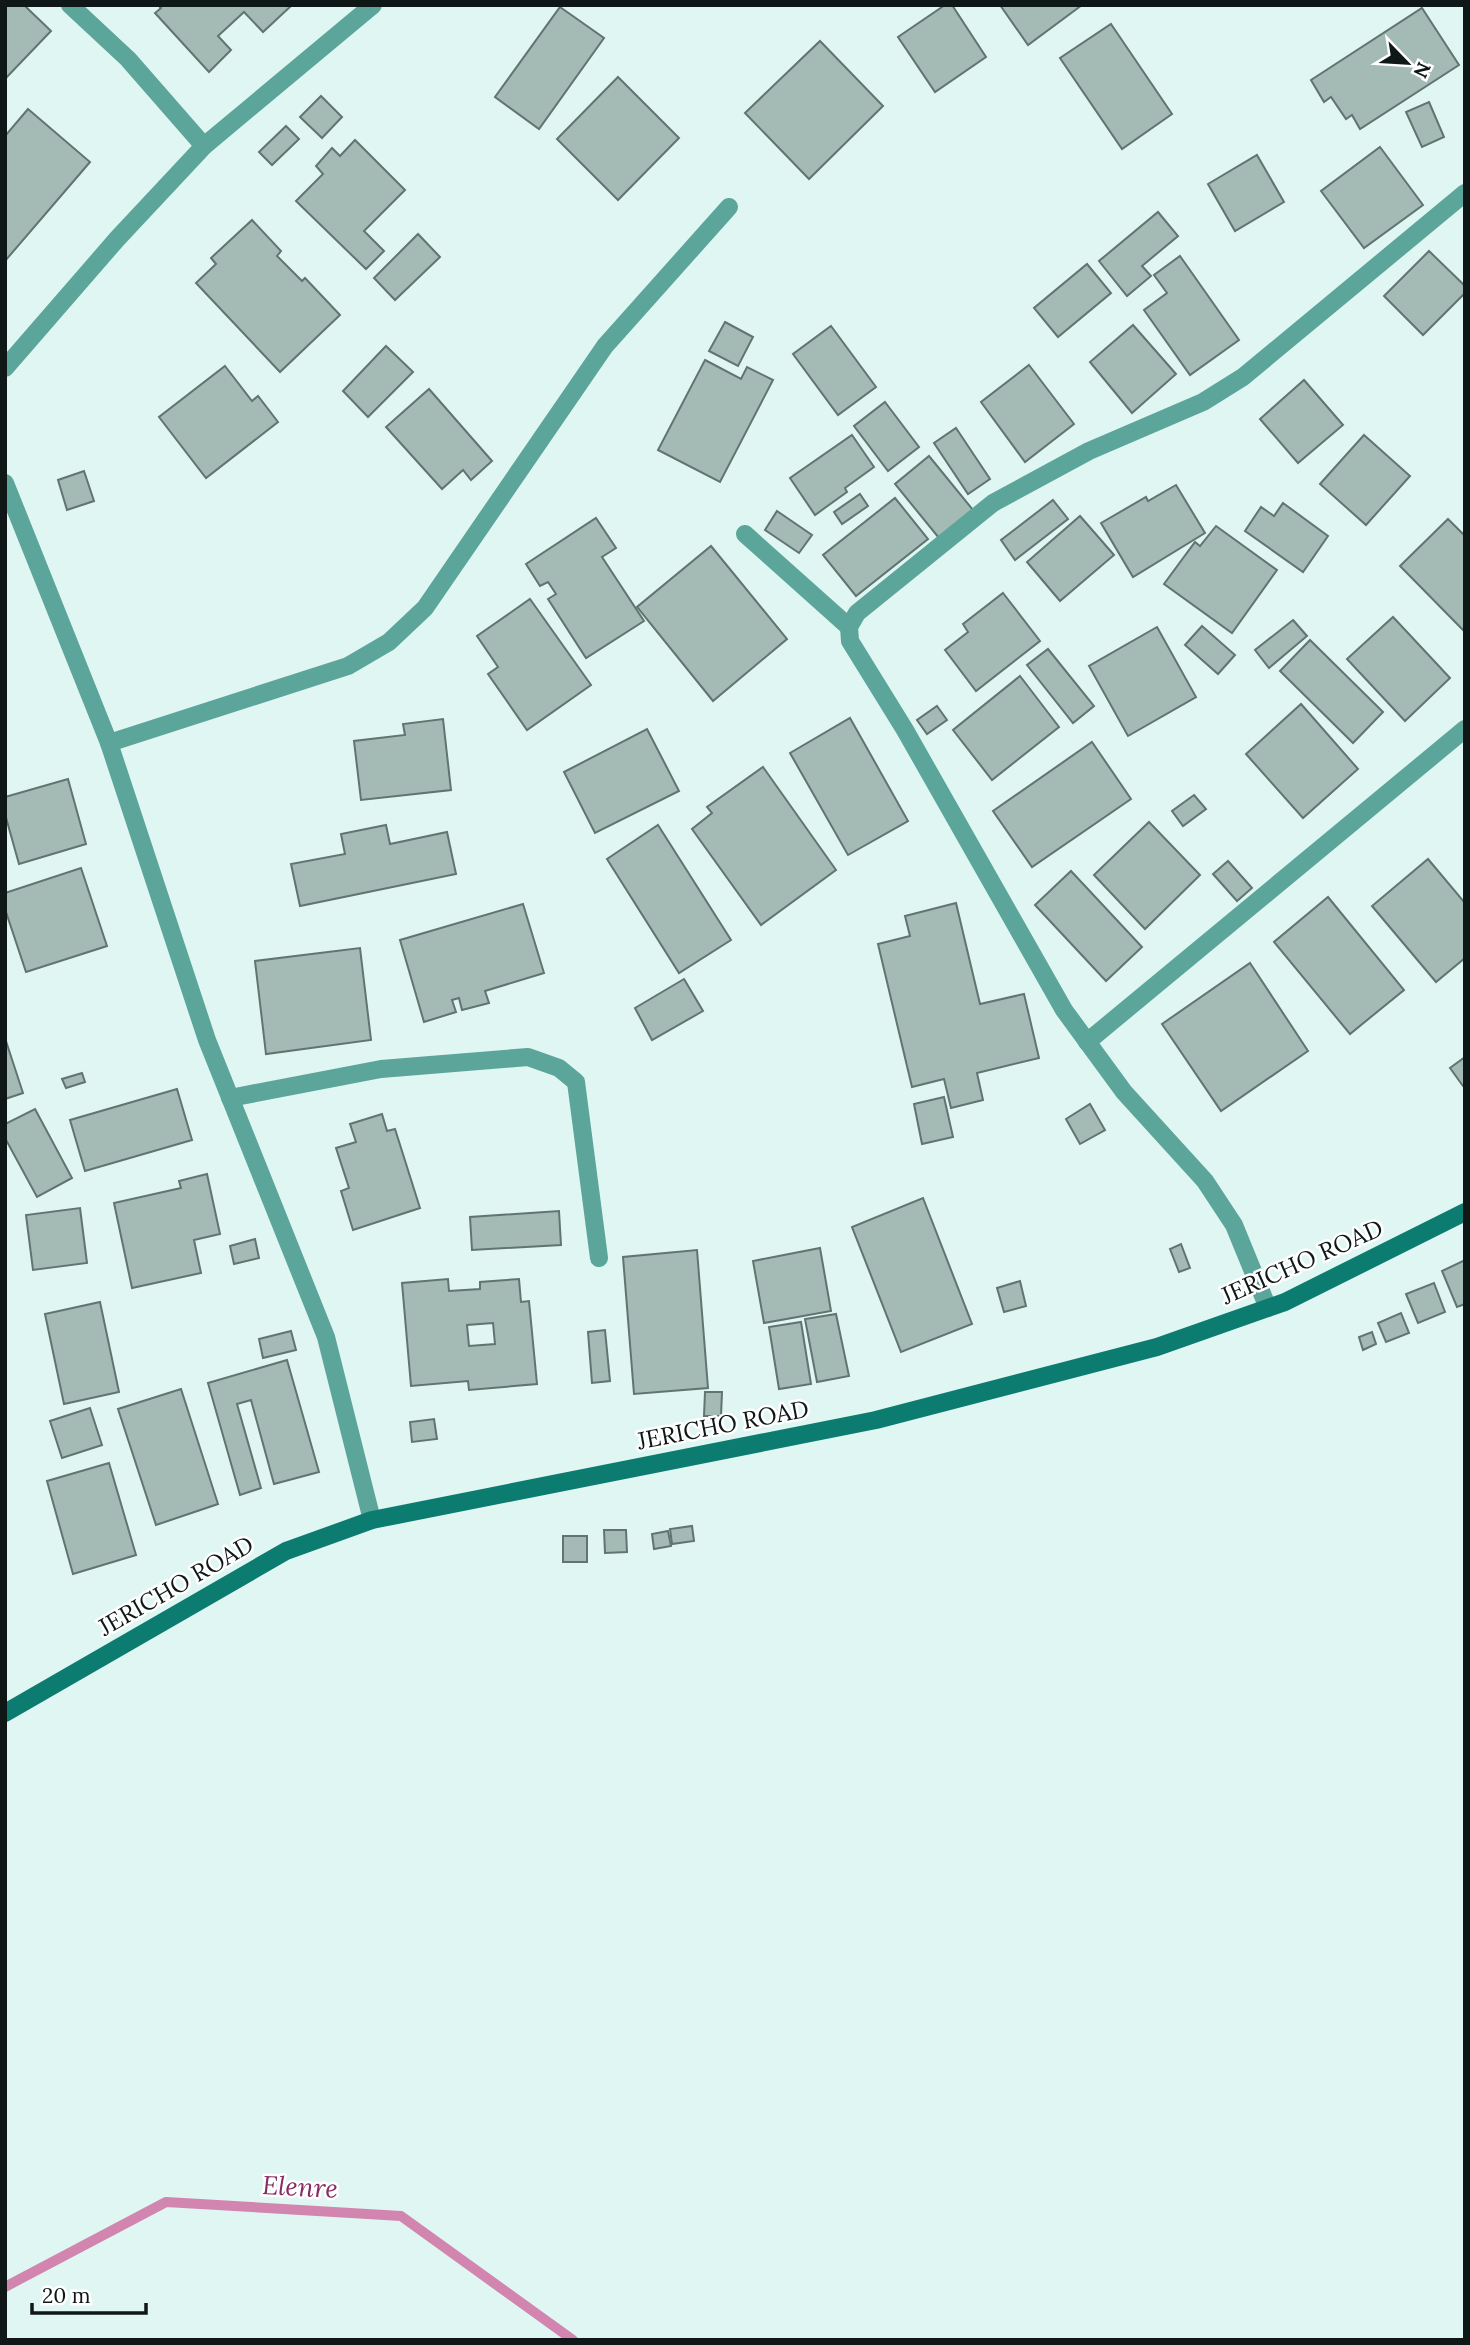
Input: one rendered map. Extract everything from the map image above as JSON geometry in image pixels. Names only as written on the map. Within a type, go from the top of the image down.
[{"type":"street","points":[[70,5],[128,59],[204,146]]},
{"type":"street","points":[[5,369],[117,239],[204,146],[373,5]]},
{"type":"street","points":[[1268,1308],[1234,1225],[1205,1181],[1124,1091],[1063,1010],[905,730],[850,640],[849,627],[857,613],[993,503],[1089,451],[1203,402],[1243,377],[1465,193]]},
{"type":"street","points":[[109,743],[348,666],[389,642],[425,608],[604,345],[729,207]]},
{"type":"street","points":[[5,483],[109,743],[207,1040],[326,1337],[372,1520]]},
{"type":"street","points":[[745,534],[849,627]]},
{"type":"street","points":[[1087,1042],[1465,729]]},
{"type":"street","points":[[230,1098],[381,1069],[528,1057],[559,1068],[576,1082],[599,1258]]},
{"type":"street","name":"JERICHO ROAD","points":[[5,1713],[286,1551],[372,1520],[876,1420],[1157,1347],[1285,1302],[1465,1212]]},
{"type":"building","points":[[5,5],[24,5],[51,31],[5,79]]},
{"type":"building","points":[[158,5],[292,5],[263,32],[244,12],[218,36],[231,50],[209,72],[155,13],[161,8]]},
{"type":"building","points":[[945,5],[952,5],[986,57],[935,92],[898,37]]},
{"type":"building","points":[[1000,5],[1082,5],[1028,45]]},
{"type":"building","points":[[560,7],[604,38],[539,129],[495,97]]},
{"type":"building","points":[[1422,8],[1459,65],[1360,129],[1352,115],[1346,119],[1331,97],[1324,102],[1311,80]]},
{"type":"building","points":[[1111,24],[1172,114],[1122,149],[1060,58]]},
{"type":"building","points":[[820,41],[883,106],[809,179],[745,113]]},
{"type":"building","points":[[618,77],[679,138],[618,200],[557,139]]},
{"type":"building","points":[[321,96],[342,117],[322,138],[300,117]]},
{"type":"building","points":[[1429,102],[1444,137],[1422,147],[1406,112]]},
{"type":"building","points":[[28,109],[90,162],[5,261],[5,136]]},
{"type":"building","points":[[286,126],[299,139],[272,165],[259,152]]},
{"type":"building","points":[[355,140],[405,190],[364,231],[384,251],[366,269],[296,201],[323,174],[316,166],[332,148],[340,156]]},
{"type":"building","points":[[1380,147],[1423,205],[1364,248],[1321,191]]},
{"type":"building","points":[[1257,155],[1284,202],[1235,231],[1208,184]]},
{"type":"building","points":[[1158,212],[1178,236],[1142,266],[1151,276],[1127,296],[1099,261]]},
{"type":"building","points":[[252,220],[281,251],[277,256],[302,281],[305,278],[340,315],[280,372],[196,283],[216,264],[211,258]]},
{"type":"building","points":[[418,234],[440,257],[395,300],[374,278]]},
{"type":"building","points":[[1429,251],[1465,286],[1465,293],[1423,335],[1384,296]]},
{"type":"building","points":[[1180,256],[1239,340],[1190,375],[1144,310],[1167,293],[1154,275]]},
{"type":"building","points":[[1087,264],[1111,293],[1058,337],[1034,308]]},
{"type":"building","points":[[725,322],[753,337],[738,366],[709,351]]},
{"type":"building","points":[[1133,325],[1176,374],[1132,413],[1090,362]]},
{"type":"building","points":[[831,326],[876,387],[838,415],[793,354]]},
{"type":"building","points":[[386,346],[413,372],[368,417],[343,391]]},
{"type":"building","points":[[705,360],[741,379],[747,367],[773,380],[720,482],[658,450]]},
{"type":"building","points":[[1029,365],[1074,424],[1025,462],[981,402]]},
{"type":"building","points":[[225,366],[252,401],[258,396],[278,422],[206,478],[159,417]]},
{"type":"building","points":[[1304,380],[1343,425],[1298,463],[1260,419]]},
{"type":"building","points":[[429,389],[492,461],[471,480],[463,470],[442,489],[386,427]]},
{"type":"building","points":[[885,402],[919,447],[888,471],[854,426]]},
{"type":"building","points":[[956,428],[990,479],[968,494],[934,443]]},
{"type":"building","points":[[852,435],[874,467],[845,488],[847,492],[815,515],[790,478]]},
{"type":"building","points":[[1364,435],[1410,476],[1366,525],[1320,484]]},
{"type":"building","points":[[929,456],[973,510],[939,538],[895,484]]},
{"type":"building","points":[[84,471],[94,501],[67,510],[58,480]]},
{"type":"building","points":[[1176,485],[1205,533],[1133,577],[1101,523],[1146,497],[1148,501]]},
{"type":"building","points":[[860,494],[868,506],[842,524],[834,512]]},
{"type":"building","points":[[895,498],[928,539],[856,596],[823,555]]},
{"type":"building","points":[[1053,500],[1068,519],[1015,560],[1001,540]]},
{"type":"building","points":[[1283,503],[1328,536],[1303,572],[1245,531],[1261,507],[1274,516]]},
{"type":"building","points":[[777,511],[812,535],[799,553],[765,530]]},
{"type":"building","points":[[1080,516],[1114,555],[1060,601],[1027,562]]},
{"type":"building","points":[[596,518],[616,548],[602,557],[644,621],[586,658],[548,599],[556,594],[548,582],[540,586],[526,564]]},
{"type":"building","points":[[1448,519],[1465,536],[1465,632],[1400,566]]},
{"type":"building","points":[[1216,526],[1277,570],[1232,633],[1164,584],[1195,542],[1200,546]]},
{"type":"building","points":[[711,546],[787,639],[713,701],[637,607]]},
{"type":"building","points":[[1003,593],[1040,641],[976,691],[945,650],[968,632],[963,624]]},
{"type":"building","points":[[530,599],[591,685],[527,730],[488,674],[498,667],[477,636]]},
{"type":"building","points":[[1393,617],[1450,678],[1405,721],[1347,659]]},
{"type":"building","points":[[1293,620],[1307,636],[1269,668],[1255,650]]},
{"type":"building","points":[[1202,626],[1235,655],[1218,674],[1185,645]]},
{"type":"building","points":[[1157,627],[1196,697],[1128,736],[1089,666]]},
{"type":"building","points":[[1310,640],[1383,712],[1353,743],[1280,671]]},
{"type":"building","points":[[1048,649],[1094,706],[1073,723],[1027,665]]},
{"type":"building","points":[[1020,676],[1059,727],[992,780],[953,730]]},
{"type":"building","points":[[1301,704],[1358,769],[1303,818],[1246,754]]},
{"type":"building","points":[[937,706],[947,720],[927,734],[917,720]]},
{"type":"building","points":[[850,718],[908,821],[848,855],[790,753]]},
{"type":"building","points":[[443,719],[451,790],[361,800],[354,741],[405,735],[403,724]]},
{"type":"building","points":[[647,729],[679,791],[595,833],[564,772]]},
{"type":"building","points":[[1092,742],[1131,799],[1032,867],[993,811]]},
{"type":"building","points":[[763,767],[836,870],[761,925],[692,829],[712,813],[707,807]]},
{"type":"building","points":[[68,779],[86,844],[19,864],[5,814],[5,797]]},
{"type":"building","points":[[1194,795],[1206,809],[1183,826],[1172,811]]},
{"type":"building","points":[[1149,822],[1200,875],[1145,929],[1094,875]]},
{"type":"building","points":[[386,825],[390,844],[447,832],[456,874],[300,906],[291,864],[345,854],[341,834]]},
{"type":"building","points":[[658,825],[731,940],[679,973],[607,859]]},
{"type":"building","points":[[1428,859],[1465,903],[1465,958],[1436,982],[1372,906]]},
{"type":"building","points":[[1228,861],[1252,888],[1237,901],[1213,874]]},
{"type":"building","points":[[81,868],[107,946],[26,972],[5,909],[5,893]]},
{"type":"building","points":[[1071,871],[1142,947],[1106,981],[1035,905]]},
{"type":"building","points":[[1328,897],[1404,990],[1350,1034],[1274,942]]},
{"type":"building","points":[[956,903],[980,1004],[1024,994],[1039,1058],[977,1073],[983,1100],[951,1108],[944,1079],[912,1087],[878,944],[910,936],[905,916]]},
{"type":"building","points":[[523,904],[544,973],[485,991],[489,1003],[462,1010],[459,998],[452,1000],[456,1012],[424,1022],[400,940]]},
{"type":"building","points":[[360,948],[371,1040],[266,1054],[255,961]]},
{"type":"building","points":[[1250,963],[1308,1051],[1221,1111],[1162,1024]]},
{"type":"building","points":[[684,979],[703,1011],[652,1040],[635,1008]]},
{"type":"building","points":[[5,1038],[23,1093],[5,1099]]},
{"type":"building","points":[[1465,1057],[1465,1085],[1463,1086],[1450,1068]]},
{"type":"building","points":[[82,1073],[85,1082],[66,1088],[62,1079]]},
{"type":"building","points":[[177,1089],[192,1140],[85,1171],[70,1120]]},
{"type":"building","points":[[944,1097],[953,1137],[922,1144],[914,1104]]},
{"type":"building","points":[[1090,1104],[1105,1130],[1080,1144],[1066,1119]]},
{"type":"building","points":[[35,1109],[72,1178],[37,1197],[5,1138],[5,1124]]},
{"type":"building","points":[[382,1114],[387,1131],[395,1129],[420,1208],[353,1230],[341,1191],[349,1188],[336,1148],[356,1142],[350,1124]]},
{"type":"building","points":[[207,1174],[220,1234],[194,1240],[201,1273],[132,1288],[114,1203],[181,1188],[179,1181]]},
{"type":"building","points":[[923,1198],[972,1324],[901,1352],[852,1227]]},
{"type":"building","points":[[80,1208],[87,1263],[33,1270],[26,1215]]},
{"type":"building","points":[[559,1211],[561,1245],[472,1250],[470,1217]]},
{"type":"building","points":[[255,1239],[259,1258],[234,1264],[230,1246]]},
{"type":"building","points":[[1181,1244],[1190,1268],[1179,1272],[1170,1249]]},
{"type":"building","points":[[820,1248],[831,1311],[764,1323],[753,1261]]},
{"type":"building","points":[[697,1250],[708,1388],[634,1394],[623,1257]]},
{"type":"building","points":[[1465,1260],[1465,1304],[1457,1307],[1442,1271]]},
{"type":"building","points":[[448,1279],[449,1291],[480,1289],[480,1282],[519,1279],[521,1302],[529,1301],[537,1384],[469,1390],[468,1381],[411,1386],[402,1283]],"holes":[[[493,1323],[495,1344],[469,1346],[467,1325]]]},
{"type":"building","points":[[1020,1281],[1026,1306],[1004,1312],[997,1288]]},
{"type":"building","points":[[1434,1283],[1445,1312],[1418,1323],[1406,1294]]},
{"type":"building","points":[[100,1302],[119,1392],[64,1404],[45,1314]]},
{"type":"building","points":[[1401,1313],[1409,1333],[1386,1342],[1378,1323]]},
{"type":"building","points":[[836,1314],[849,1376],[817,1382],[805,1319]]},
{"type":"building","points":[[801,1322],[811,1384],[779,1389],[769,1327]]},
{"type":"building","points":[[605,1330],[610,1381],[592,1383],[588,1332]]},
{"type":"building","points":[[291,1331],[296,1350],[263,1358],[259,1339]]},
{"type":"building","points":[[1372,1332],[1376,1344],[1363,1350],[1359,1337]]},
{"type":"building","points":[[287,1360],[319,1472],[274,1484],[251,1400],[237,1404],[261,1488],[240,1495],[208,1383]]},
{"type":"building","points":[[181,1389],[218,1504],[156,1525],[118,1409]]},
{"type":"building","points":[[705,1392],[722,1392],[721,1416],[704,1416]]},
{"type":"building","points":[[90,1408],[102,1445],[62,1458],[50,1421]]},
{"type":"building","points":[[434,1419],[437,1439],[412,1442],[410,1422]]},
{"type":"building","points":[[109,1463],[136,1555],[73,1574],[47,1481]]},
{"type":"building","points":[[692,1526],[694,1541],[672,1544],[670,1529]]},
{"type":"building","points":[[604,1530],[626,1530],[627,1552],[605,1553]]},
{"type":"building","points":[[668,1531],[671,1546],[654,1549],[652,1534]]},
{"type":"building","points":[[563,1536],[587,1536],[587,1562],[563,1562]]},
{"type":"waterway","name":"Elenre","points":[[5,2287],[166,2202],[401,2216],[573,2340]]}]
